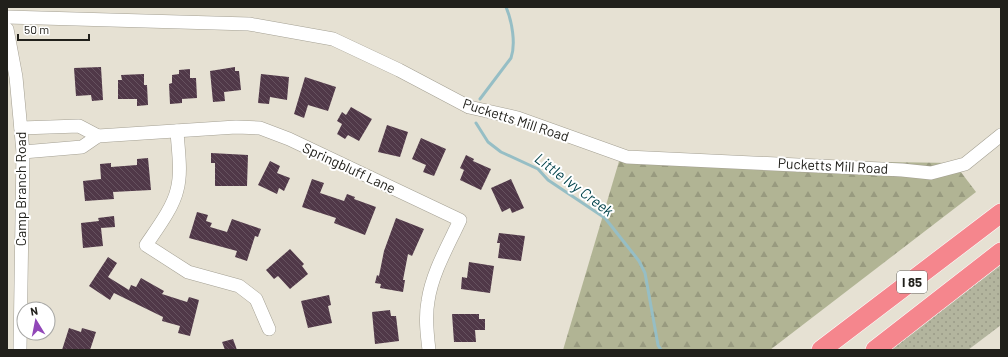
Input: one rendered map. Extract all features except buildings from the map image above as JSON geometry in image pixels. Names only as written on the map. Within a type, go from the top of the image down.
[{"type":"highway","name":"I 85","points":[[821,350],[1001,213]]},
{"type":"highway","name":"I 85","points":[[875,350],[1001,252]]},
{"type":"street","name":"Pucketts Mill Road","points":[[7,17],[250,24],[333,39],[399,70],[469,107],[518,118],[627,157],[902,170],[931,173],[965,164],[1001,135]]},
{"type":"street","name":"Camp Branch Road","points":[[7,29],[16,77],[23,152],[20,350]]},
{"type":"street","points":[[57,126],[58,149]]},
{"type":"street","points":[[21,128],[79,126],[98,136],[82,147],[23,152]]},
{"type":"street","name":"Springbluff Lane","points":[[98,136],[236,127],[260,128],[289,139],[460,220],[434,278],[428,301],[427,327],[429,350]]},
{"type":"street","points":[[177,131],[179,172],[177,191],[167,212],[146,245],[188,272],[239,286],[256,299],[269,329]]},
{"type":"green space","points":[[620,158],[954,163],[976,192],[770,350],[563,350]]},
{"type":"green space","points":[[1001,264],[1001,325],[968,350],[889,350]]},
{"type":"waterway","name":"Little Ivy Creek","points":[[480,99],[511,58],[513,32],[506,7]]},
{"type":"waterway","name":"Little Ivy Creek","points":[[476,123],[488,142],[501,152],[538,169],[548,180],[605,218],[639,261],[645,273],[658,345],[661,350]]}]
